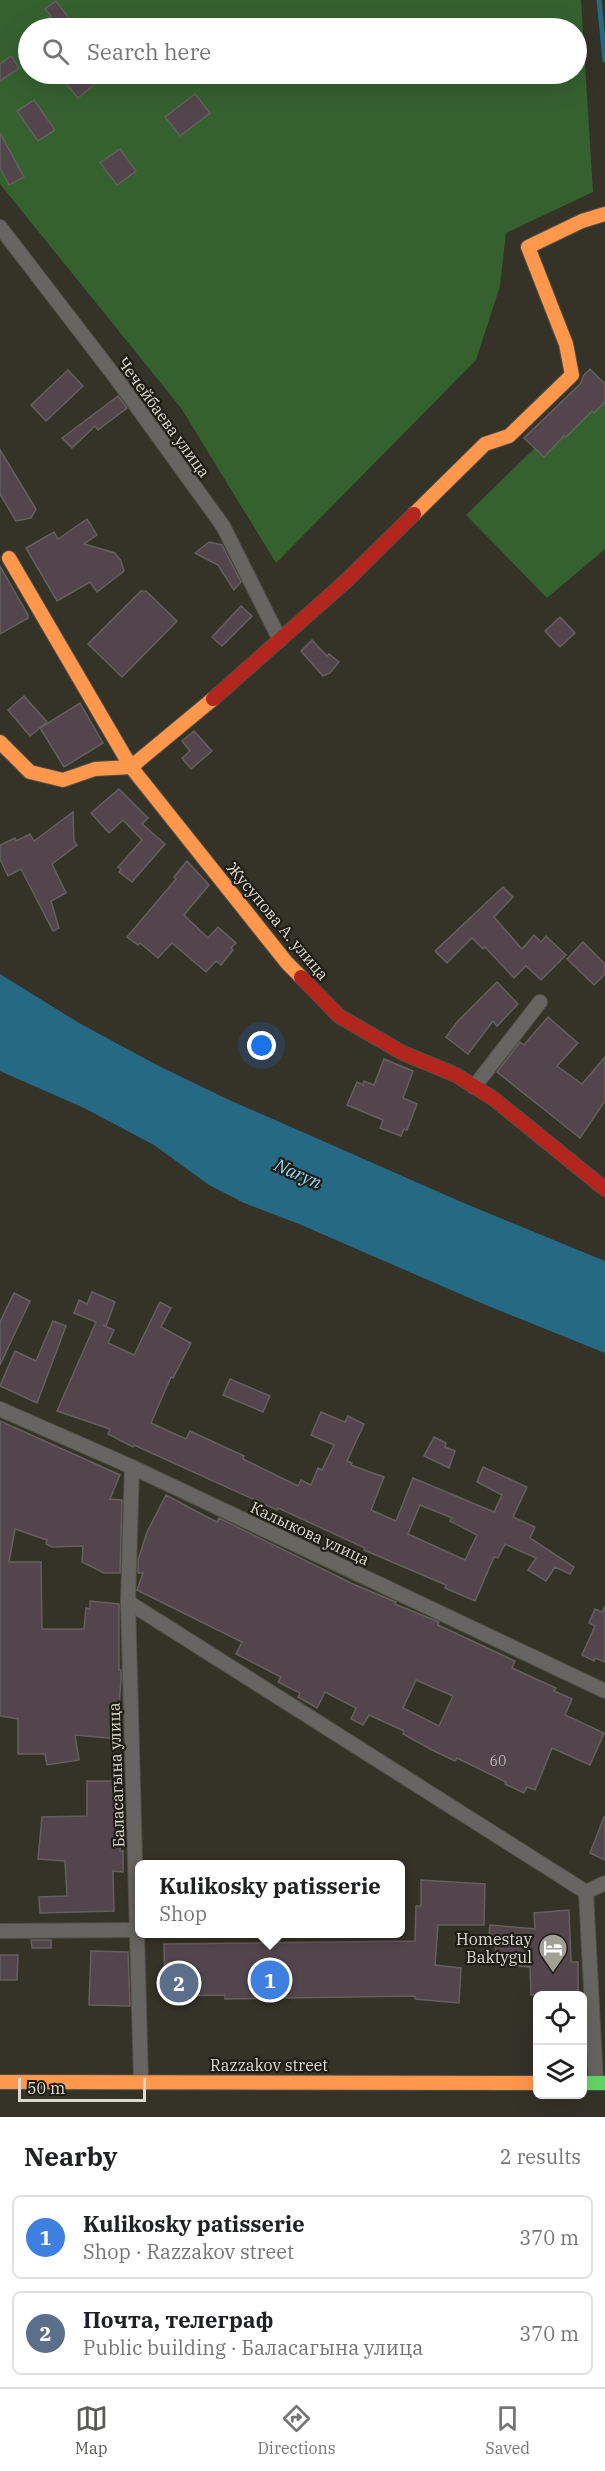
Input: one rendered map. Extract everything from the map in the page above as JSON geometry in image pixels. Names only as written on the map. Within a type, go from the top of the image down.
[{"type":"main road","points":[[0,742],[30,771],[63,780],[95,768],[131,767],[280,640],[345,582],[485,444],[509,436],[572,375],[566,344],[528,247],[582,221],[605,214]]},
{"type":"main road","name":"Жусупова А. улица","points":[[9,558],[131,767],[287,963],[339,1016],[403,1053],[456,1075],[494,1099],[605,1189]]},
{"type":"main road","name":"Razzakov street","points":[[0,2082],[533,2082]]},
{"type":"street","name":"Чечейбаева улица","points":[[0,227],[116,378],[223,526],[280,640]]},
{"type":"street","points":[[474,1087],[540,1002]]},
{"type":"street","name":"Калыкова улица","points":[[0,1409],[132,1467],[605,1691]]},
{"type":"street","name":"Баласагына улица","points":[[132,1467],[128,1602],[135,1860]]},
{"type":"street","points":[[128,1602],[586,1892]]},
{"type":"street","points":[[586,1892],[605,1883]]},
{"type":"street","points":[[586,1892],[594,2083]]},
{"type":"street","points":[[0,1931],[135,1930]]},
{"type":"street","name":"Баласагына улица","points":[[137,1938],[141,2081]]},
{"type":"green space","points":[[0,0],[581,0],[582,18],[18,18],[18,84],[586,84],[593,192],[506,233],[500,286],[476,360],[276,563],[181,408],[0,184]]},
{"type":"green space","points":[[605,385],[605,549],[547,598],[466,515],[550,433]]},
{"type":"water","name":"Naryn","points":[[0,974],[79,1023],[227,1099],[466,1204],[605,1261],[605,1353],[244,1203],[209,1185],[154,1145],[84,1108],[0,1071]]},
{"type":"building","points":[[56,1],[69,18],[48,18],[51,16],[45,9]]},
{"type":"building","points":[[11,56],[18,69],[0,81],[0,64]]},
{"type":"building","points":[[66,84],[95,84],[78,98]]},
{"type":"building","points":[[195,94],[210,113],[180,136],[165,117]]},
{"type":"building","points":[[34,100],[55,130],[38,141],[17,111]]},
{"type":"building","points":[[0,133],[24,177],[9,185],[0,168]]},
{"type":"building","points":[[120,149],[136,171],[117,185],[100,163]]},
{"type":"building","points":[[590,369],[605,384],[605,402],[594,413],[592,411],[566,437],[564,436],[544,457],[524,438],[580,384]]},
{"type":"building","points":[[68,370],[83,386],[46,421],[31,405]]},
{"type":"building","points":[[118,396],[127,408],[98,430],[95,426],[72,448],[62,438]]},
{"type":"building","points":[[0,450],[36,509],[31,518],[16,521],[0,494]]},
{"type":"building","points":[[87,519],[97,535],[84,544],[115,553],[124,571],[97,592],[90,582],[57,601],[26,548],[54,532],[58,539]]},
{"type":"building","points":[[209,542],[222,545],[241,582],[234,590],[218,565],[195,553]]},
{"type":"building","points":[[0,566],[28,618],[0,634]]},
{"type":"building","points":[[141,591],[146,591],[177,621],[122,677],[88,644]]},
{"type":"building","points":[[241,606],[252,616],[222,646],[212,637]]},
{"type":"building","points":[[560,617],[575,633],[560,647],[545,631]]},
{"type":"building","points":[[312,640],[327,656],[329,654],[339,662],[330,673],[323,676],[301,651]]},
{"type":"building","points":[[24,696],[47,722],[30,736],[8,710]]},
{"type":"building","points":[[80,703],[103,743],[64,767],[40,728]]},
{"type":"building","points":[[194,731],[212,751],[191,769],[182,758],[190,751],[182,741]]},
{"type":"building","points":[[119,789],[148,818],[142,824],[165,844],[132,882],[119,872],[121,869],[118,867],[142,840],[123,820],[109,833],[91,813]]},
{"type":"building","points":[[73,812],[74,841],[77,845],[52,864],[66,893],[51,901],[59,928],[53,931],[21,869],[8,876],[0,859],[0,845],[30,834],[34,841]]},
{"type":"building","points":[[187,861],[209,885],[184,915],[208,938],[218,927],[236,943],[221,965],[216,961],[206,972],[172,943],[158,958],[140,943],[138,945],[127,937],[176,879],[174,877]]},
{"type":"building","points":[[503,887],[513,897],[494,917],[522,949],[534,935],[541,942],[546,936],[566,955],[541,980],[526,966],[514,978],[485,947],[483,949],[472,938],[447,963],[435,951]]},
{"type":"building","points":[[583,942],[605,964],[605,974],[594,985],[567,959]]},
{"type":"building","points":[[497,982],[518,1004],[497,1026],[493,1021],[468,1054],[446,1037],[458,1021]]},
{"type":"building","points":[[548,1017],[578,1043],[557,1066],[582,1084],[605,1057],[605,1101],[580,1138],[497,1072],[520,1042],[524,1045]]},
{"type":"building","points":[[384,1059],[413,1071],[403,1098],[417,1104],[407,1130],[404,1129],[401,1136],[380,1128],[383,1120],[347,1105],[357,1082],[363,1085],[364,1081],[374,1085]]},
{"type":"building","points":[[92,1292],[115,1302],[106,1326],[103,1325],[114,1330],[108,1343],[134,1355],[160,1302],[171,1308],[161,1327],[191,1343],[173,1378],[171,1377],[151,1423],[186,1439],[190,1431],[244,1456],[243,1459],[298,1486],[301,1480],[311,1485],[318,1468],[322,1470],[334,1445],[311,1435],[321,1412],[345,1422],[348,1416],[364,1424],[347,1461],[352,1463],[351,1465],[384,1477],[371,1510],[396,1521],[413,1478],[494,1512],[502,1495],[477,1482],[483,1467],[527,1487],[513,1517],[535,1527],[530,1538],[574,1567],[570,1574],[555,1567],[546,1581],[528,1570],[536,1558],[505,1544],[498,1558],[494,1557],[475,1601],[445,1588],[446,1585],[364,1550],[365,1548],[278,1508],[277,1510],[134,1445],[133,1447],[108,1434],[110,1429],[57,1411],[96,1322],[74,1313],[79,1300],[87,1304]],"holes":[[[420,1505],[452,1518],[450,1521],[477,1535],[465,1560],[408,1534]]]},
{"type":"building","points":[[14,1293],[30,1301],[0,1365],[0,1322]]},
{"type":"building","points":[[53,1321],[66,1326],[37,1403],[0,1386],[15,1351],[36,1361]]},
{"type":"building","points":[[230,1379],[270,1396],[263,1412],[223,1395]]},
{"type":"building","points":[[0,1421],[120,1475],[110,1499],[122,1500],[120,1573],[104,1573],[82,1562],[83,1546],[52,1547],[46,1544],[47,1540],[15,1529],[9,1562],[41,1562],[42,1629],[84,1629],[86,1608],[90,1609],[90,1601],[119,1604],[121,1679],[119,1708],[122,1709],[119,1739],[75,1735],[79,1760],[47,1765],[45,1754],[18,1754],[18,1719],[0,1716]]},
{"type":"building","points":[[434,1437],[446,1443],[445,1447],[455,1451],[449,1468],[424,1456]]},
{"type":"building","points":[[166,1495],[217,1522],[219,1518],[353,1584],[396,1602],[395,1604],[439,1622],[438,1625],[515,1661],[512,1668],[556,1688],[554,1691],[572,1699],[565,1715],[604,1733],[590,1765],[552,1748],[535,1790],[527,1787],[524,1793],[457,1758],[455,1761],[432,1750],[403,1734],[404,1731],[369,1715],[363,1725],[351,1719],[356,1708],[325,1692],[317,1708],[298,1697],[300,1693],[278,1682],[281,1677],[236,1654],[242,1642],[137,1590],[143,1573],[138,1573],[138,1560],[147,1532]],"holes":[[[416,1680],[453,1696],[439,1726],[403,1708]]]},
{"type":"building","points":[[605,1606],[605,1662],[595,1658],[594,1661],[582,1655],[595,1626],[589,1623],[595,1609],[602,1612]]},
{"type":"building","points":[[87,1781],[115,1781],[116,1839],[121,1839],[123,1872],[113,1871],[114,1911],[40,1913],[39,1897],[67,1896],[65,1861],[38,1859],[42,1817],[87,1816]]},
{"type":"building","points":[[605,1817],[605,1860],[590,1853]]},
{"type":"building","points":[[421,1880],[485,1884],[484,1925],[438,1925],[435,1965],[461,1968],[459,2003],[415,1999],[415,1996],[225,1999],[225,1995],[165,1996],[164,1944],[415,1941],[416,1906],[421,1906]]},
{"type":"building","points":[[569,1910],[571,1962],[578,1962],[578,1991],[533,1991],[531,1995],[530,1967],[494,1964],[496,1946],[488,1946],[490,1925],[535,1929],[534,1913]]},
{"type":"building","points":[[31,1940],[51,1940],[51,1948],[32,1948]]},
{"type":"building","points":[[91,1951],[128,1952],[130,2006],[89,2005]]},
{"type":"building","points":[[0,1955],[18,1955],[17,1980],[0,1980]]},
{"type":"waterway","points":[[599,0],[605,60]]},
{"type":"traffic: fast","points":[[587,2083],[605,2083]]},
{"type":"traffic: slow","points":[[414,514],[485,444],[509,436],[572,375],[566,344],[528,247],[582,221],[605,214]]},
{"type":"traffic: slow","points":[[9,558],[131,767],[213,699]]},
{"type":"traffic: slow","points":[[0,742],[30,772],[63,780],[95,769],[131,767],[287,963],[301,977]]},
{"type":"traffic: slow","points":[[0,2082],[533,2083]]},
{"type":"traffic: jam","points":[[213,699],[345,582],[414,514]]},
{"type":"traffic: jam","points":[[301,977],[339,1016],[403,1053],[456,1075],[494,1099],[605,1189]]},
{"type":"place","name":"Homestay Baktygul","points":[[553,1974]]},
{"type":"place","name":"Kulikosky patisserie","points":[[270,1980]]},
{"type":"place","name":"Почта, телеграф","points":[[179,1983]]}]
